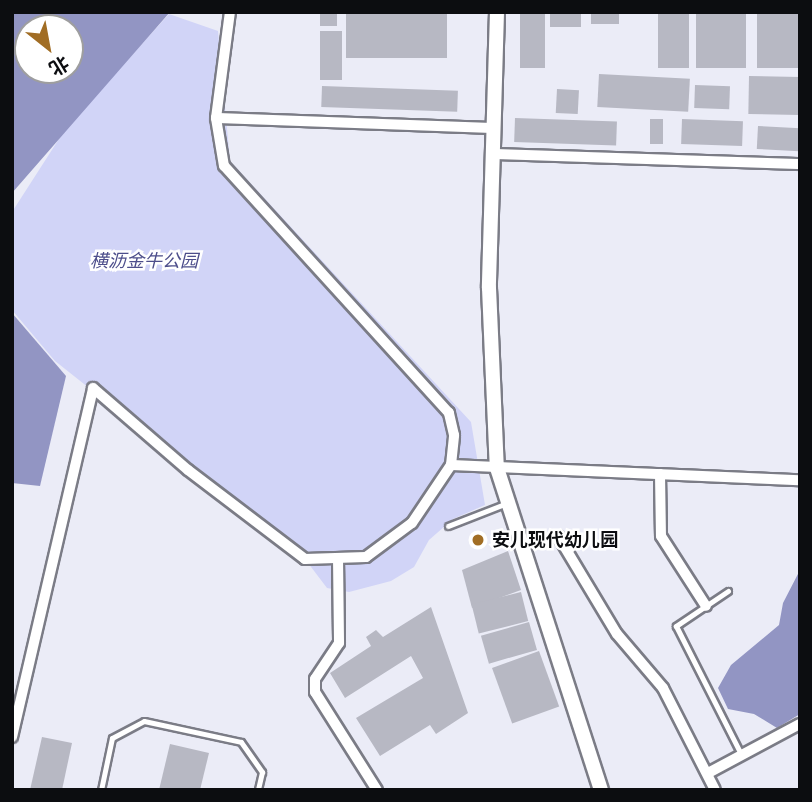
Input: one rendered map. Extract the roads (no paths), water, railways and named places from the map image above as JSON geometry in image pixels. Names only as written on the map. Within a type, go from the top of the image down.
[{"type":"street","points":[[12,737],[93,388],[188,470],[305,559],[366,557],[412,523],[451,465],[454,435],[449,413],[224,166],[216,118],[230,12]]},
{"type":"street","points":[[497,12],[489,288],[497,468],[601,790]]},
{"type":"street","points":[[216,118],[494,128]]},
{"type":"street","points":[[493,154],[800,164]]},
{"type":"street","points":[[451,465],[800,480]]},
{"type":"street","points":[[660,474],[661,536],[706,606]]},
{"type":"street","points":[[558,536],[617,634],[663,688],[710,772],[715,790]]},
{"type":"street","points":[[338,558],[339,643],[315,679],[315,692],[377,790]]},
{"type":"street","points":[[710,772],[800,724]]},
{"type":"lane","points":[[448,526],[507,503]]},
{"type":"lane","points":[[729,591],[676,626],[741,756]]},
{"type":"lane","points":[[100,790],[113,738],[144,721],[241,742],[262,772],[258,790]]},
{"type":"place","name":"安儿现代幼儿园","points":[[478,540]]},
{"type":"park label","name":"横沥金牛公园","points":[[144,261]]}]
